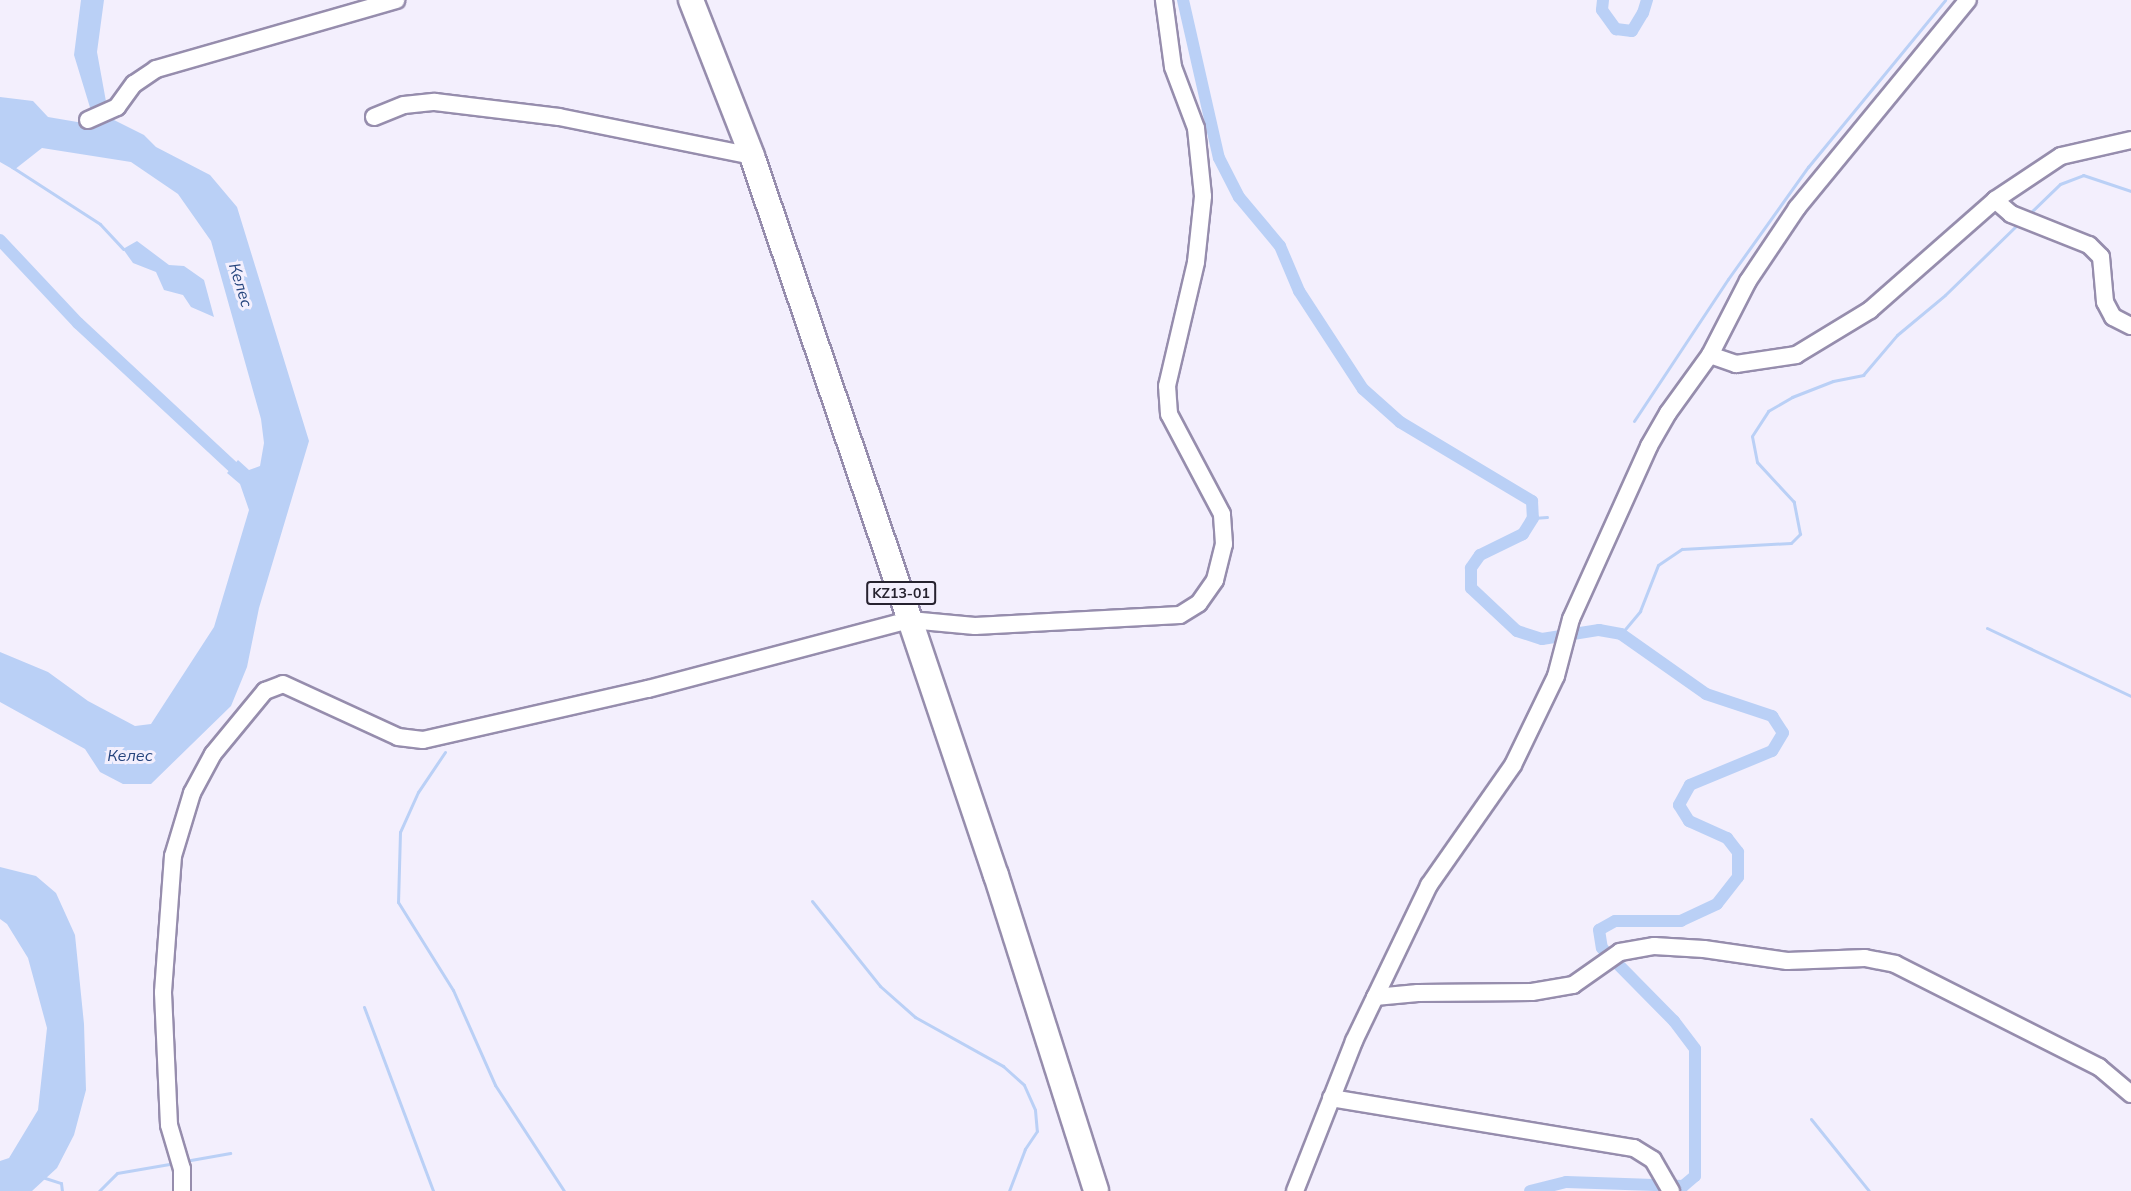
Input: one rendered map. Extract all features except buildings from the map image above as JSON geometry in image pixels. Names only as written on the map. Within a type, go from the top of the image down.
[{"type":"highway","name":"KZ13-01","points":[[691,0],[752,156],[910,620],[996,874],[1096,1191]]},
{"type":"street","points":[[88,120],[117,107],[134,84],[156,69],[396,0]]},
{"type":"street","points":[[182,1191],[183,1169],[169,1125],[163,992],[173,856],[192,793],[213,754],[265,691],[283,684],[398,737],[423,740],[648,689],[910,620],[975,626],[1180,615],[1199,603],[1215,579],[1224,544],[1222,514],[1169,414],[1167,386],[1196,262],[1203,196],[1196,128],[1173,67],[1164,0]]},
{"type":"street","points":[[1295,1191],[1331,1098],[1428,885],[1513,765],[1556,676],[1571,619],[1649,446],[1668,413],[1710,355],[1748,281],[1797,208],[1968,0]]},
{"type":"street","points":[[374,117],[404,105],[435,102],[559,117],[752,156]]},
{"type":"street","points":[[1710,355],[1736,364],[1796,355],[1870,310],[1995,200],[2061,156],[2131,140]]},
{"type":"street","points":[[1995,200],[2011,214],[2089,245],[2102,257],[2104,302],[2113,317],[2131,326]]},
{"type":"street","points":[[1376,996],[1532,992],[1573,985],[1620,952],[1654,946],[1704,949],[1787,961],[1865,958],[1895,964],[2099,1067],[2131,1094]]},
{"type":"street","points":[[1331,1098],[1634,1148],[1653,1160],[1671,1191]]},
{"type":"water","points":[[81,0],[104,0],[97,52],[107,107],[92,114],[74,55]]},
{"type":"water","name":"Келес","points":[[0,97],[33,101],[48,117],[95,125],[112,119],[144,135],[156,147],[210,175],[237,207],[309,441],[259,608],[247,667],[231,706],[151,784],[123,784],[100,772],[85,749],[0,702],[0,652],[48,672],[88,701],[135,726],[151,724],[214,627],[249,510],[240,484],[227,473],[238,460],[249,470],[260,466],[264,443],[261,419],[211,241],[178,194],[131,162],[42,148],[14,170],[0,162]]},
{"type":"water","points":[[137,241],[169,265],[184,266],[204,280],[214,317],[191,307],[183,295],[164,290],[156,272],[133,263],[123,249]]},
{"type":"water","points":[[0,867],[36,876],[56,893],[75,935],[84,1024],[86,1090],[74,1135],[57,1168],[32,1191],[0,1191],[0,1161],[9,1158],[38,1110],[47,1028],[28,958],[7,924],[0,919]]},
{"type":"waterway","points":[[1183,0],[1219,158],[1239,197],[1280,246],[1299,291],[1363,389],[1400,422],[1532,501],[1533,518],[1523,534],[1480,555],[1471,568],[1471,588],[1517,631],[1542,639],[1599,630],[1621,634],[1706,694],[1772,716],[1783,733],[1772,751],[1690,785],[1679,805],[1689,821],[1727,838],[1738,852],[1738,877],[1717,904],[1681,921],[1615,921],[1599,930],[1602,948],[1674,1021],[1695,1049],[1695,1176],[1683,1186],[1566,1182],[1530,1191]]},
{"type":"waterway","points":[[1603,0],[1602,10],[1616,29],[1632,31],[1643,13],[1647,0]]},
{"type":"waterway","points":[[1634,421],[1728,279],[1808,167],[1945,0]]},
{"type":"waterway","points":[[12,167],[100,224],[123,249]]},
{"type":"waterway","points":[[2029,214],[2060,184],[2083,175],[2131,191]]},
{"type":"waterway","points":[[1621,634],[1640,611],[1658,565],[1682,549],[1791,543],[1800,534],[1794,502],[1757,462],[1752,436],[1768,411],[1792,397],[1833,381],[1863,375],[1897,335],[1945,295],[2020,222]]},
{"type":"waterway","points":[[0,240],[78,323],[244,477]]},
{"type":"waterway","points":[[1533,518],[1547,517]]},
{"type":"waterway","points":[[1987,628],[2131,696]]},
{"type":"waterway","points":[[445,752],[418,792],[400,832],[398,902],[453,990],[495,1085],[564,1191]]},
{"type":"waterway","points":[[812,901],[880,986],[915,1017],[1003,1066],[1024,1085],[1035,1110],[1037,1131],[1025,1149],[1009,1191]]},
{"type":"waterway","points":[[364,1007],[433,1191]]},
{"type":"waterway","points":[[1811,1119],[1869,1191]]},
{"type":"waterway","points":[[185,1161],[230,1153]]},
{"type":"waterway","points":[[99,1191],[117,1173],[175,1163]]},
{"type":"waterway","points":[[42,1177],[61,1183],[62,1191]]}]
